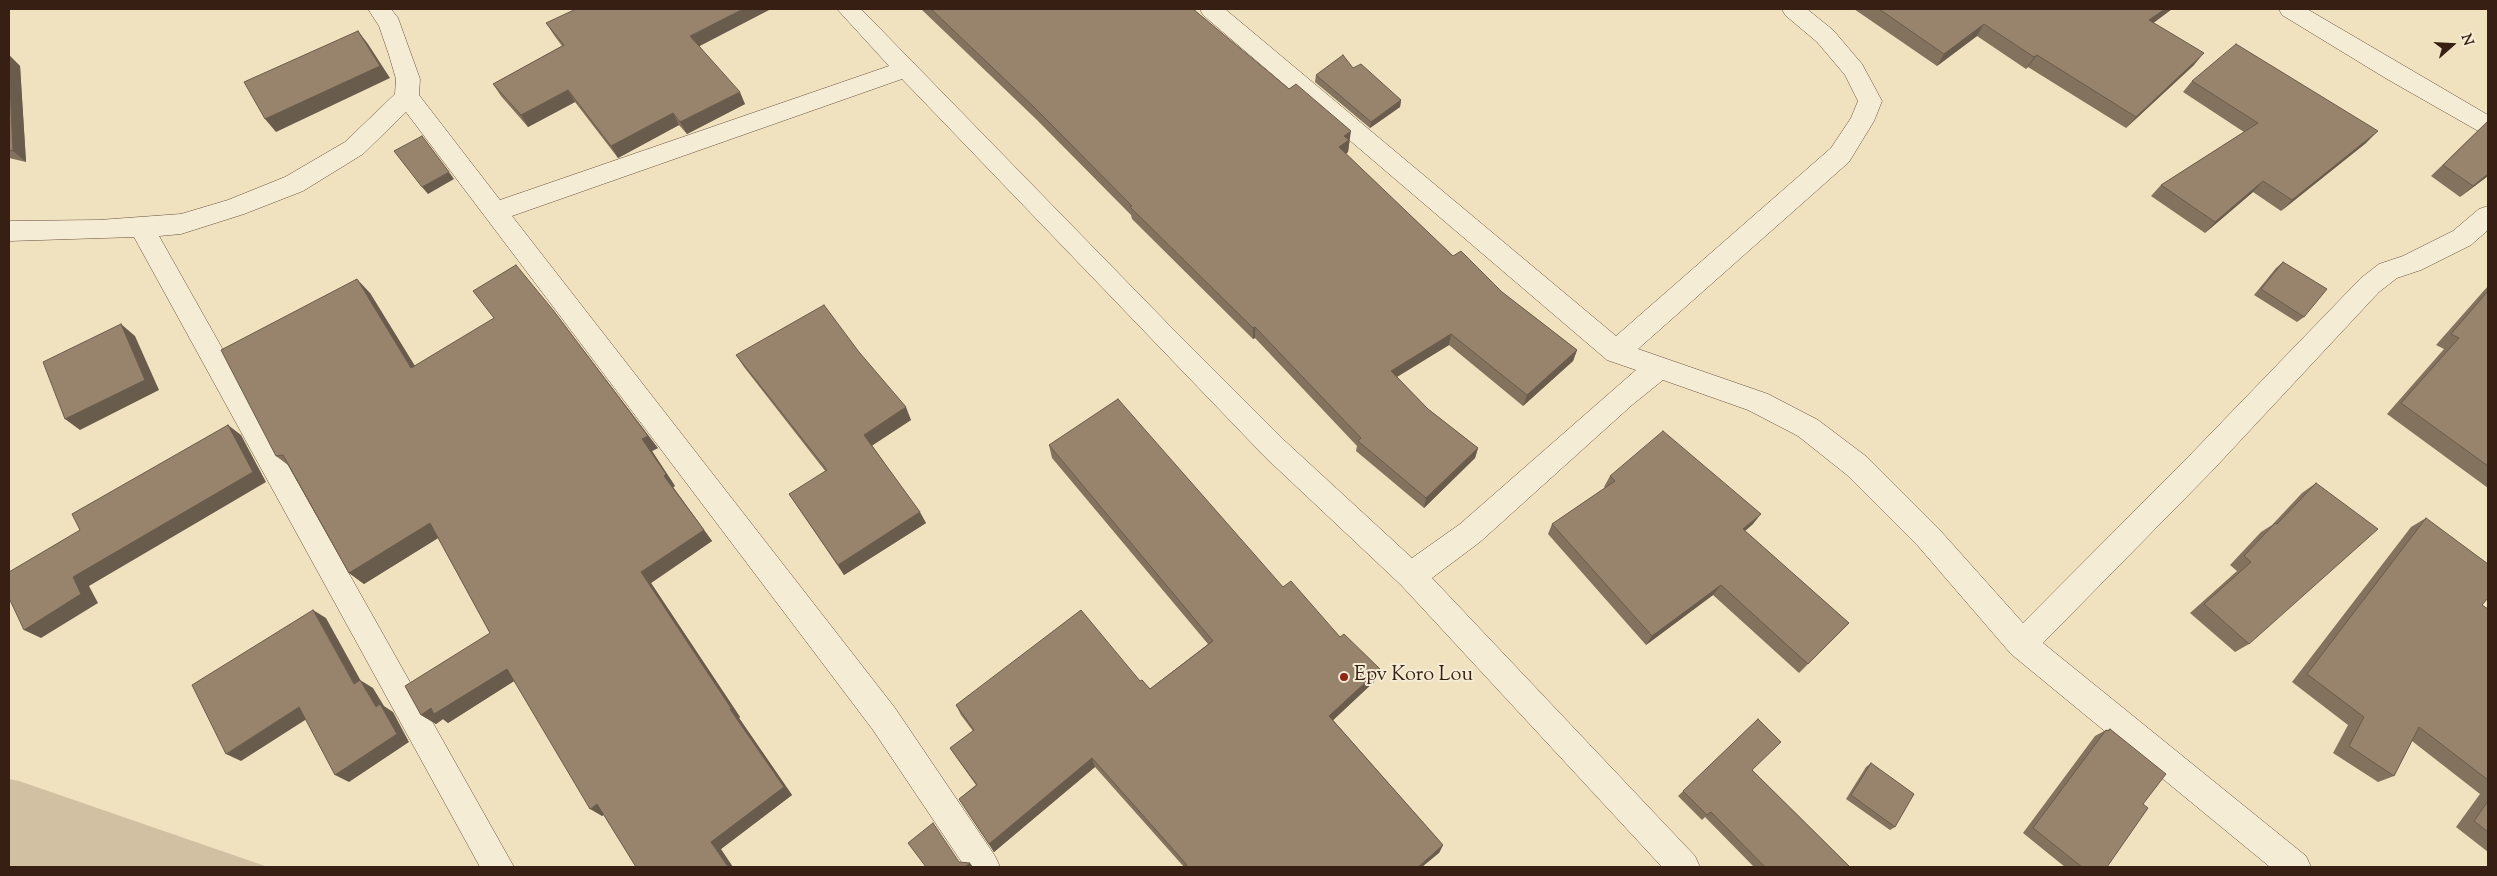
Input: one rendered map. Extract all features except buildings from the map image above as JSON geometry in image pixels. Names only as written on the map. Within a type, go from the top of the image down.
[{"type":"street","points":[[379,9],[390,24],[401,56],[408,79],[407,97],[884,719],[984,867]]},
{"type":"street","points":[[848,9],[1262,435],[1411,576],[1684,867]]},
{"type":"street","points":[[1212,9],[1616,352],[1758,402],[1808,428],[1857,466],[1928,537],[2022,644],[2295,867]]},
{"type":"street","points":[[1616,352],[1840,155],[1862,121],[1870,101],[1854,70],[1826,36],[1794,9]]},
{"type":"street","points":[[2290,9],[2488,126]]},
{"type":"street","points":[[495,212],[906,68]]},
{"type":"street","points":[[9,231],[181,224],[294,184],[354,148],[407,97]]},
{"type":"street","points":[[2022,644],[2202,462],[2370,285],[2388,271],[2412,263],[2462,238],[2488,216]]},
{"type":"street","points":[[141,227],[498,867]]},
{"type":"street","points":[[1411,576],[1470,533],[1573,443],[1622,397],[1660,367]]},
{"type":"shaded area","points":[[9,779],[19,781],[268,867],[9,867]]},
{"type":"place","name":"Epv Koro Lou","points":[[1344,677]]}]
